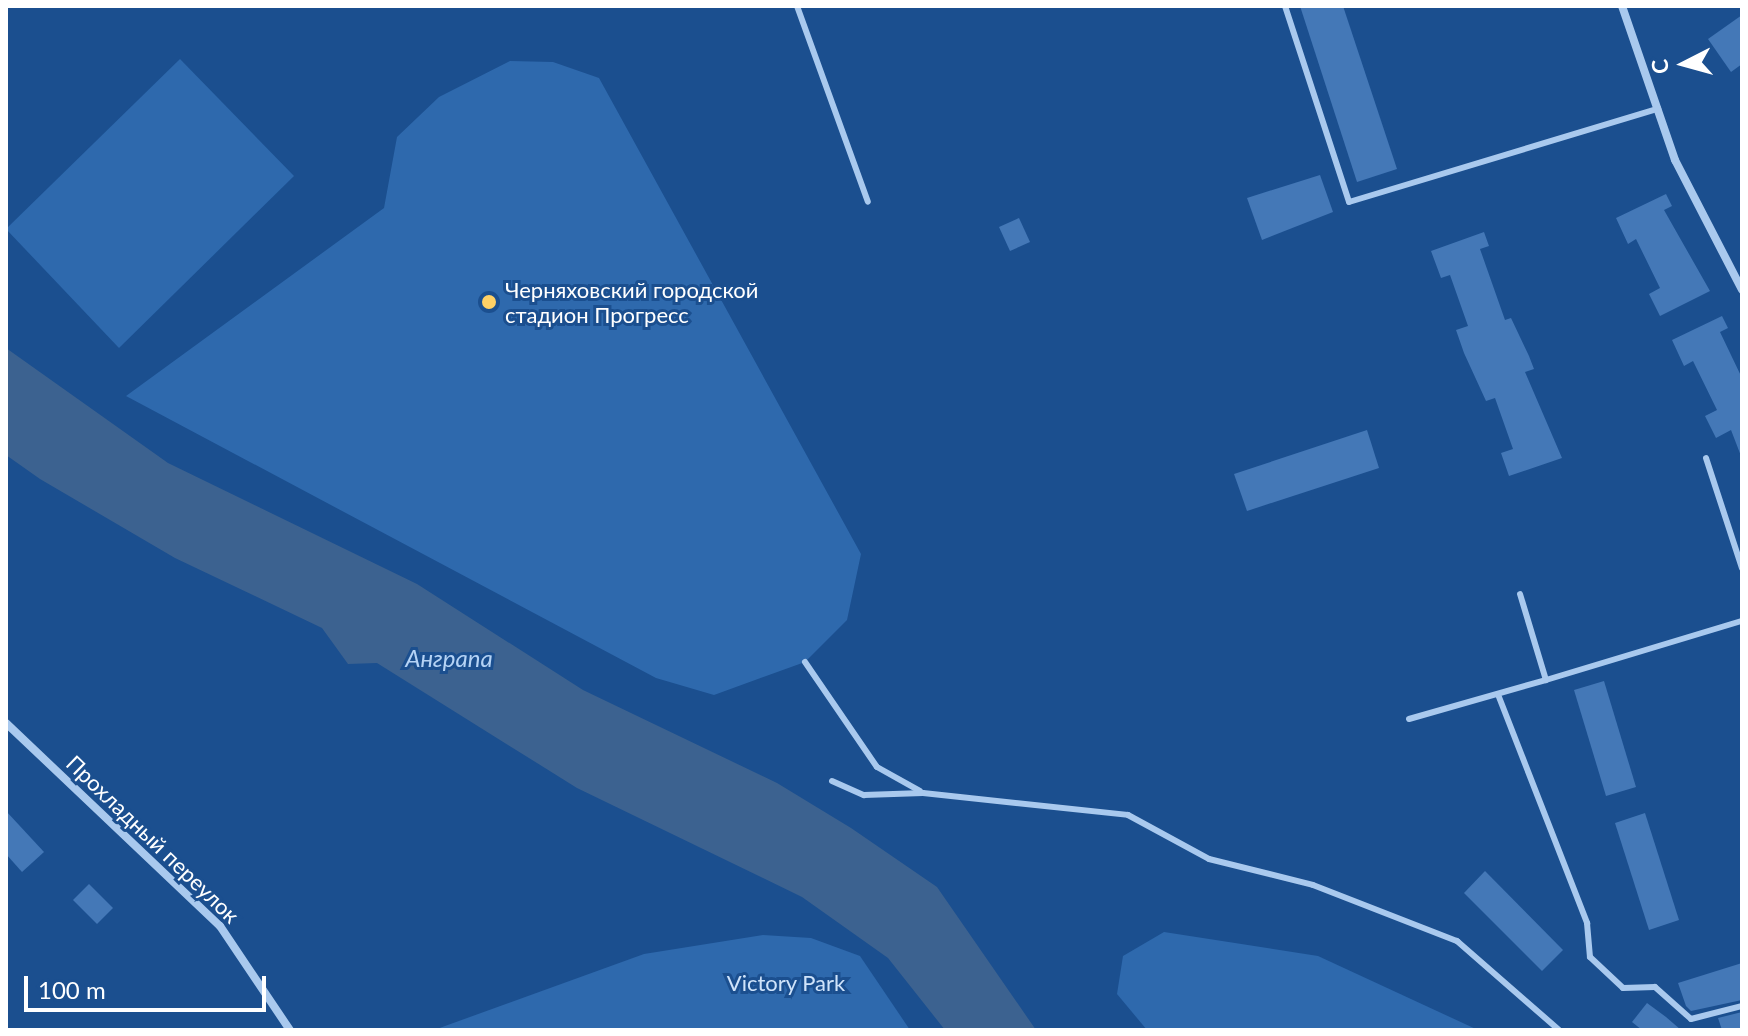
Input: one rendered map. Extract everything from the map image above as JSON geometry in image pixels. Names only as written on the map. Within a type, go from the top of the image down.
[{"type":"street","points":[[1622,6],[1675,160],[1742,290]]},
{"type":"street","name":"Прохладный переулок","points":[[6,723],[220,926],[290,1030]]},
{"type":"lane","points":[[797,6],[868,202]]},
{"type":"lane","points":[[1285,6],[1349,202],[1658,109]]},
{"type":"lane","points":[[1706,458],[1742,568]]},
{"type":"lane","points":[[1520,594],[1546,680]]},
{"type":"lane","points":[[1409,719],[1499,697],[1742,621]]},
{"type":"lane","points":[[805,662],[877,767],[923,793]]},
{"type":"lane","points":[[1499,697],[1587,923],[1590,957],[1623,988],[1655,987],[1691,1019],[1742,1006]]},
{"type":"lane","points":[[832,781],[864,795],[923,793],[1128,815],[1209,859],[1313,885],[1457,941],[1559,1030]]},
{"type":"green space","points":[[180,59],[294,176],[119,348],[6,229]]},
{"type":"green space","name":"Черняховский городской стадион Прогресс","points":[[510,61],[553,62],[599,78],[861,554],[847,620],[805,662],[714,695],[656,678],[126,396],[384,208],[397,137],[439,97]]},
{"type":"green space","points":[[1164,932],[1318,956],[1478,1030],[1147,1030],[1117,994],[1123,956]]},
{"type":"green space","name":"Victory Park","points":[[763,935],[811,938],[860,956],[910,1030],[434,1030],[644,954]]},
{"type":"water","name":"Анграпа","points":[[6,348],[168,463],[417,584],[583,690],[777,783],[851,828],[937,887],[1036,1030],[945,1030],[888,958],[802,897],[577,788],[377,663],[348,664],[322,628],[175,558],[40,479],[6,455]]},
{"type":"building","points":[[1300,6],[1343,6],[1397,169],[1357,182]]},
{"type":"building","points":[[1742,15],[1742,64],[1731,72],[1708,39]]},
{"type":"building","points":[[1320,175],[1333,212],[1262,240],[1247,198]]},
{"type":"building","points":[[1666,194],[1672,206],[1664,210],[1710,291],[1660,316],[1649,294],[1660,288],[1636,239],[1628,244],[1616,218]]},
{"type":"building","points":[[1019,218],[1030,242],[1010,251],[999,227]]},
{"type":"building","points":[[1484,232],[1489,246],[1480,249],[1505,320],[1511,318],[1529,356],[1534,369],[1525,372],[1562,458],[1509,476],[1501,453],[1513,449],[1495,398],[1486,401],[1464,353],[1456,330],[1468,326],[1450,275],[1441,278],[1431,251]]},
{"type":"building","points":[[1722,316],[1728,328],[1720,332],[1742,378],[1741,456],[1731,430],[1716,438],[1705,416],[1717,410],[1693,361],[1684,366],[1672,340]]},
{"type":"building","points":[[1367,430],[1379,468],[1247,511],[1234,474]]},
{"type":"building","points":[[1604,681],[1636,787],[1606,796],[1574,690]]},
{"type":"building","points":[[6,811],[44,852],[22,872],[6,854]]},
{"type":"building","points":[[1645,813],[1679,920],[1649,930],[1615,823]]},
{"type":"building","points":[[1485,871],[1563,950],[1542,971],[1464,893]]},
{"type":"building","points":[[89,884],[113,908],[97,924],[73,900]]},
{"type":"building","points":[[1742,963],[1742,1000],[1691,1011],[1686,1006],[1678,983]]},
{"type":"building","points":[[1647,1003],[1681,1030],[1642,1030],[1632,1022]]},
{"type":"building","points":[[1742,1012],[1742,1030],[1722,1030],[1718,1018]]},
{"type":"place","name":"Черняховский городской стадион Прогресс","points":[[489,302]]}]
